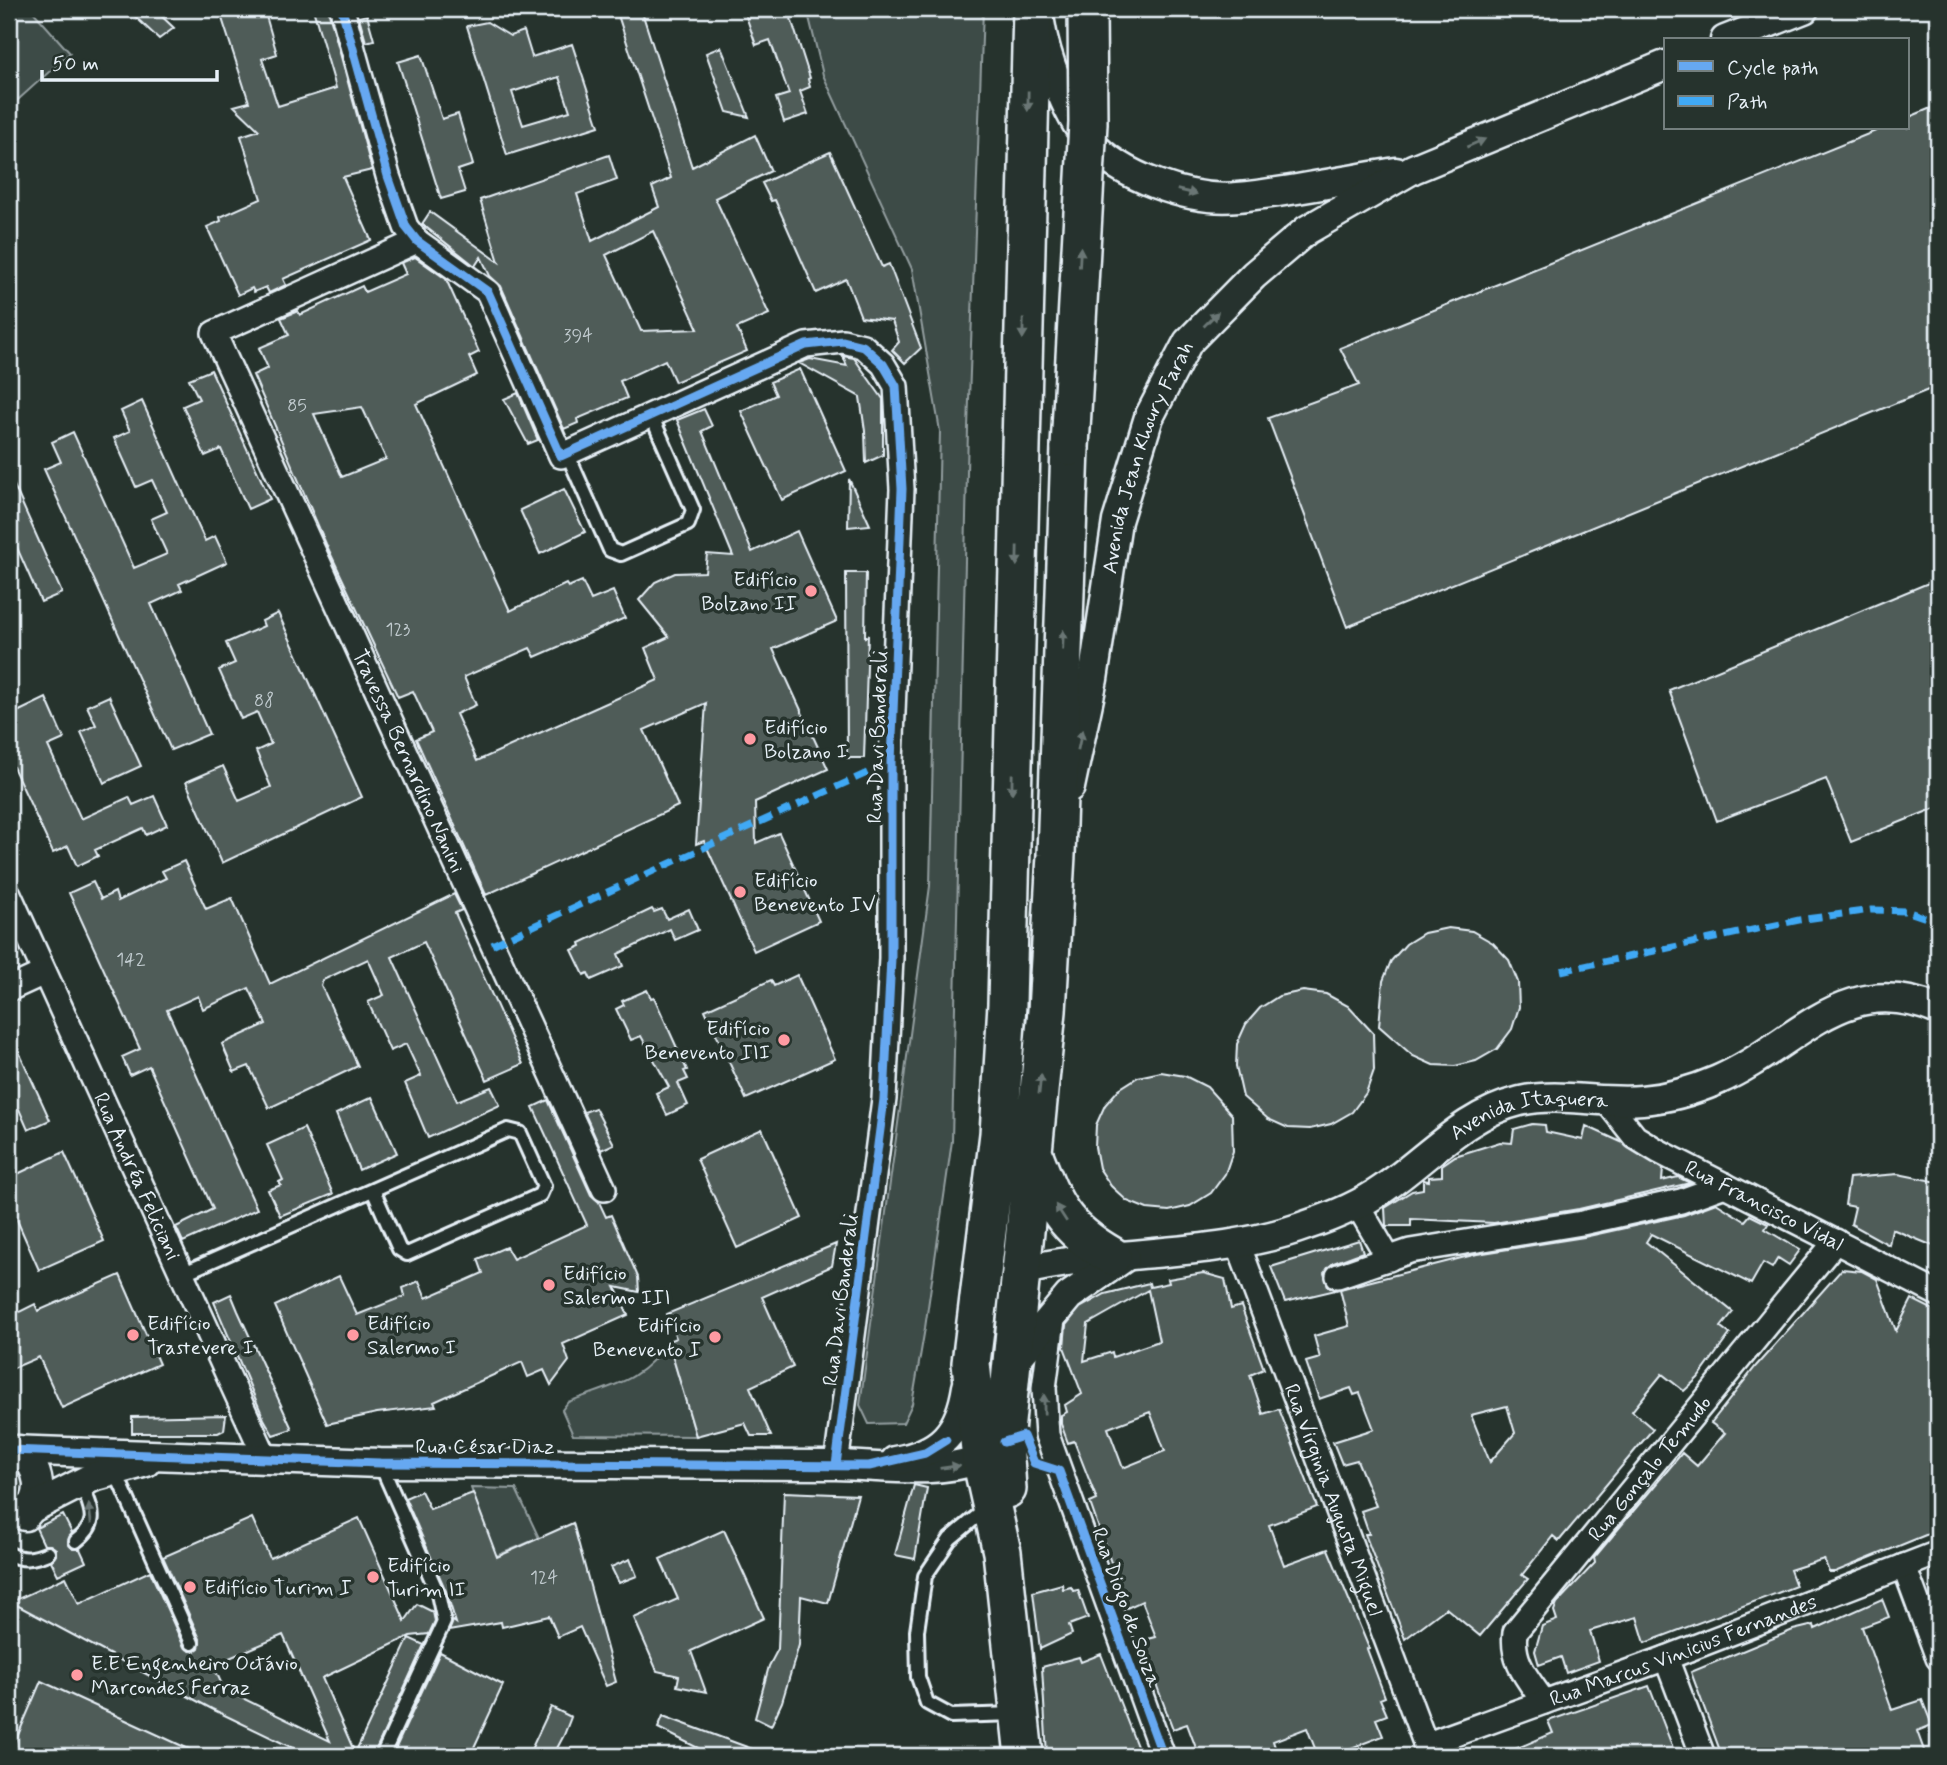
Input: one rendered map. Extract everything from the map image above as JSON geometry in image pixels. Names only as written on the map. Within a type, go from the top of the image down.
[{"type":"main road","points":[[1002,1552],[1008,1513],[971,1363],[999,1134],[1007,1004],[1032,9]]},
{"type":"main road","points":[[1024,1756],[1002,1552],[990,1506],[993,1451],[1014,1362],[1020,1271],[1047,1011],[1056,855],[1070,447],[1088,122],[1087,9]]},
{"type":"main road","points":[[1032,1152],[1063,1218],[1076,1234],[1120,1256]]},
{"type":"main road","points":[[976,1315],[991,1294],[1020,1271]]},
{"type":"street","points":[[342,9],[388,176],[406,227],[417,241],[488,292],[564,455]]},
{"type":"street","name":"Avenida Jean Khoury Farah","points":[[1038,9],[1042,40],[1056,78],[1088,140],[1124,168],[1163,187],[1201,195],[1237,197],[1413,169]]},
{"type":"street","points":[[1731,38],[1804,9]]},
{"type":"street","name":"Avenida Jean Khoury Farah","points":[[1056,855],[1093,679],[1117,521],[1149,417],[1188,342],[1254,275],[1307,230],[1413,169],[1664,65]]},
{"type":"street","name":"Travessa Bernardino Nanini","points":[[417,241],[214,333],[604,1189]]},
{"type":"street","name":"Rua Davi Banderali","points":[[564,455],[806,345],[843,341],[863,346],[883,364],[896,386],[902,489],[891,762],[891,958],[884,1099],[836,1465]]},
{"type":"street","name":"Rua Andréa Feliciani","points":[[9,894],[266,1459]]},
{"type":"street","points":[[9,989],[44,973]]},
{"type":"street","name":"Avenida Itaquera","points":[[1020,1271],[1067,1261],[1238,1244],[1303,1227],[1358,1206],[1464,1126],[1493,1110],[1522,1101],[1604,1098],[1641,1100],[1677,1094],[1720,1079],[1825,1013],[1853,1002],[1888,997],[1915,1000],[1938,1010]]},
{"type":"street","name":"Rua Francisco Vidal","points":[[1604,1098],[1635,1137],[1938,1294]]},
{"type":"street","points":[[1338,1276],[1442,1244],[1560,1227],[1637,1211],[1700,1196],[1725,1185]]},
{"type":"street","points":[[1358,1206],[1389,1259]]},
{"type":"street","name":"Rua Gonçalo Temudo","points":[[1544,1702],[1517,1664],[1513,1647],[1515,1632],[1836,1241]]},
{"type":"street","name":"Rua Virginia Augusta Miguel","points":[[1238,1244],[1428,1751]]},
{"type":"street","name":"Avenida Itaquera","points":[[1014,1362],[1069,1296],[1120,1256]]},
{"type":"street","name":"Rua Diogo de Souza","points":[[1054,1312],[1044,1388],[1047,1435],[1163,1756]]},
{"type":"street","name":"Rua César Diaz","points":[[869,1466],[925,1453],[946,1440],[958,1422],[964,1406],[971,1363]]},
{"type":"street","points":[[9,1534],[20,1511],[39,1483],[36,1470],[14,1450]]},
{"type":"street","name":"Rua César Diaz","points":[[14,1450],[380,1463],[836,1465],[909,1470],[939,1469],[993,1451]]},
{"type":"street","name":"Rua César Diaz","points":[[20,1511],[81,1481],[166,1457]]},
{"type":"street","name":"Rua Marcus Vinicius Fernandes","points":[[1428,1751],[1544,1702],[1938,1553]]},
{"type":"street","points":[[1904,1566],[1938,1658]]},
{"type":"street","points":[[1666,1658],[1703,1756]]},
{"type":"lane","points":[[564,455],[610,550],[621,554],[688,524],[693,510],[651,415]]},
{"type":"lane","points":[[182,1274],[508,1129],[520,1133],[544,1186],[540,1195],[407,1254],[399,1249],[373,1190]]},
{"type":"lane","points":[[380,1463],[438,1594],[444,1622],[382,1756]]},
{"type":"lane","points":[[115,1471],[192,1643]]},
{"type":"lane","points":[[76,1541],[90,1530],[93,1518],[81,1481]]},
{"type":"lane","points":[[990,1506],[950,1539],[925,1576],[917,1631],[918,1677],[927,1703],[951,1716],[1020,1714]]},
{"type":"lane","points":[[9,1554],[20,1559],[34,1559],[48,1553]]},
{"type":"shaded area","points":[[9,9],[31,9],[70,53],[9,108]]},
{"type":"shaded area","points":[[807,9],[983,9],[968,428],[952,1141],[912,1404],[903,1423],[869,1424],[860,1405],[930,886],[940,431],[912,269],[823,75]]},
{"type":"shaded area","points":[[668,1341],[696,1436],[573,1435],[562,1410],[568,1402],[636,1374],[658,1355]]},
{"type":"shaded area","points":[[9,1471],[17,1480],[19,1488],[9,1504]]},
{"type":"shaded area","points":[[471,1488],[516,1489],[539,1538],[496,1556]]},
{"type":"shaded area","name":"E.E Engenheiro Octávio Marcondes Ferraz","points":[[9,1601],[212,1709],[309,1756],[9,1756]]},
{"type":"building","points":[[127,9],[154,9],[174,28],[159,39]]},
{"type":"building","points":[[219,9],[264,9],[277,54],[262,59],[278,106],[336,88],[313,9],[328,9],[372,170],[343,177],[371,240],[283,279],[286,285],[269,293],[266,287],[254,292],[252,288],[238,295],[207,227],[221,221],[220,217],[261,199],[241,136],[259,130],[234,106],[249,102]]},
{"type":"building","points":[[616,9],[641,9],[692,167],[755,135],[771,171],[715,198],[769,314],[737,328],[747,351],[675,382],[665,360],[620,381],[627,398],[577,419],[578,423],[564,429],[501,286],[490,276],[481,257],[475,266],[422,224],[430,212],[499,262],[480,200],[609,155],[617,180],[577,194],[592,241],[659,207],[652,187],[671,178]],"holes":[[[653,231],[698,329],[641,331],[606,255]]]},
{"type":"building","points":[[756,9],[788,9],[810,78],[810,87],[800,91],[808,114],[784,122],[776,98],[789,94],[770,40],[756,45],[745,13]]},
{"type":"building","points":[[367,15],[374,40],[366,42],[359,17]]},
{"type":"building","points":[[487,22],[510,36],[524,31],[532,57],[572,44],[599,126],[507,155],[467,26]],"holes":[[[559,77],[570,111],[523,125],[512,92]]]},
{"type":"building","points":[[721,47],[749,117],[727,112],[706,53]]},
{"type":"building","points":[[421,55],[442,119],[458,114],[473,165],[458,170],[465,192],[441,199],[398,62]]},
{"type":"building","points":[[1938,105],[1938,386],[1347,627],[1268,418],[1359,385],[1340,348],[1878,130],[1909,130],[1909,117]]},
{"type":"building","points":[[830,152],[882,267],[889,264],[921,348],[905,363],[892,350],[899,342],[892,321],[861,317],[846,279],[816,293],[775,200],[771,201],[762,183]]},
{"type":"building","points":[[415,257],[446,279],[479,352],[469,357],[477,375],[416,404],[510,611],[566,584],[568,587],[582,581],[591,600],[613,591],[625,618],[535,657],[530,648],[464,677],[476,705],[456,714],[477,761],[658,680],[645,648],[669,637],[639,600],[655,582],[675,573],[705,572],[707,554],[733,556],[677,420],[704,409],[712,426],[702,431],[752,552],[797,531],[837,621],[773,649],[828,769],[755,802],[756,843],[779,833],[819,921],[754,951],[704,841],[696,844],[706,703],[644,730],[678,806],[486,895],[416,739],[432,732],[413,691],[398,697],[326,544],[253,375],[268,368],[259,348],[289,335],[281,318],[298,311],[300,315],[362,286],[365,292],[406,274],[401,263]],"holes":[[[362,407],[386,459],[342,477],[314,414]]]},
{"type":"building","points":[[843,356],[854,358],[883,399],[883,455],[866,463],[860,397],[799,363],[810,359],[847,366]]},
{"type":"building","points":[[800,369],[846,471],[782,500],[741,411],[776,395],[770,382]]},
{"type":"building","points":[[211,370],[270,499],[248,509],[221,449],[205,456],[183,406],[199,399],[189,379]]},
{"type":"building","points":[[518,393],[538,440],[528,444],[504,399]]},
{"type":"building","points":[[142,401],[205,541],[215,536],[227,562],[179,584],[182,590],[151,604],[209,734],[171,750],[44,469],[61,462],[52,442],[73,432],[134,568],[167,554],[151,519],[167,512],[152,480],[136,487],[114,438],[130,431],[121,411]]},
{"type":"building","points":[[9,474],[62,593],[41,602],[14,541],[9,543]]},
{"type":"building","points":[[849,479],[870,525],[848,527]]},
{"type":"building","points":[[564,489],[585,532],[540,554],[520,510]]},
{"type":"building","points":[[846,573],[866,573],[865,637],[868,636],[864,758],[847,758]]},
{"type":"building","points":[[1938,579],[1938,807],[1851,842],[1826,779],[1717,821],[1669,690]]},
{"type":"building","points":[[278,613],[362,797],[222,863],[186,782],[223,766],[239,801],[271,787],[256,751],[271,744],[257,712],[241,719],[219,670],[235,663],[226,643],[264,626],[262,621]]},
{"type":"building","points":[[109,696],[141,766],[104,783],[81,732],[96,725],[87,706]]},
{"type":"building","points":[[46,698],[64,739],[48,746],[81,819],[129,797],[133,805],[154,796],[167,825],[146,835],[143,828],[95,850],[98,856],[77,866],[68,846],[53,853],[9,758],[9,716]]},
{"type":"building","points":[[184,861],[206,909],[232,898],[270,984],[454,894],[462,910],[455,913],[523,1064],[487,1080],[424,942],[392,957],[457,1101],[491,1087],[500,1105],[428,1138],[405,1083],[421,1076],[406,1044],[390,1051],[368,1002],[384,995],[368,959],[323,980],[321,985],[358,1066],[269,1108],[249,1066],[234,1072],[222,1044],[266,1024],[249,988],[203,1009],[198,996],[167,1010],[257,1209],[183,1242],[176,1227],[213,1209],[149,1066],[130,1075],[122,1057],[140,1049],[69,893],[93,882],[101,899],[115,892],[118,901],[166,878],[162,871]]},
{"type":"building","points":[[652,909],[654,912],[662,909],[667,919],[689,909],[698,930],[675,940],[670,929],[618,954],[623,966],[591,980],[588,973],[584,975],[572,950],[581,946],[580,943]]},
{"type":"building","points":[[1448,928],[1472,931],[1493,943],[1509,960],[1518,982],[1519,1007],[1512,1029],[1497,1049],[1476,1061],[1455,1066],[1433,1065],[1413,1056],[1379,1026],[1383,981],[1391,961],[1406,944],[1424,933]]},
{"type":"building","points":[[797,975],[835,1059],[746,1099],[705,1010],[771,980],[774,986]]},
{"type":"building","points":[[647,990],[651,998],[654,997],[687,1070],[684,1071],[688,1079],[678,1083],[688,1105],[667,1115],[656,1093],[669,1087],[641,1036],[631,1040],[616,1009],[624,1005],[622,1001]]},
{"type":"building","points":[[1303,991],[1326,994],[1348,1006],[1373,1033],[1374,1070],[1366,1093],[1352,1112],[1331,1124],[1310,1129],[1288,1128],[1268,1119],[1243,1097],[1236,1066],[1237,1044],[1246,1024],[1260,1008],[1279,996]]},
{"type":"building","points":[[9,1030],[50,1120],[28,1130],[19,1109],[9,1114]]},
{"type":"building","points":[[1161,1072],[1185,1076],[1207,1087],[1232,1115],[1233,1151],[1225,1174],[1211,1193],[1190,1206],[1169,1211],[1147,1209],[1127,1201],[1111,1186],[1099,1168],[1095,1147],[1096,1125],[1105,1105],[1119,1089],[1138,1077]]},
{"type":"building","points":[[372,1097],[397,1153],[359,1170],[336,1114]]},
{"type":"building","points":[[548,1100],[591,1195],[599,1202],[606,1217],[611,1215],[638,1277],[639,1292],[615,1287],[628,1315],[563,1344],[569,1361],[551,1385],[544,1370],[528,1377],[522,1362],[434,1402],[436,1406],[377,1413],[327,1424],[275,1306],[339,1276],[357,1315],[405,1296],[403,1288],[419,1281],[426,1298],[483,1273],[478,1259],[506,1247],[513,1259],[587,1225],[533,1107]]},
{"type":"building","points":[[595,1108],[614,1144],[601,1150],[584,1112]]},
{"type":"building","points":[[1532,1124],[1545,1125],[1546,1132],[1583,1140],[1586,1126],[1621,1142],[1663,1169],[1662,1181],[1678,1177],[1690,1183],[1579,1209],[1494,1223],[1411,1219],[1411,1226],[1386,1226],[1385,1208],[1412,1191],[1423,1189],[1423,1180],[1429,1181],[1429,1177],[1442,1176],[1442,1165],[1455,1156],[1500,1142],[1512,1143],[1514,1129]]},
{"type":"building","points":[[304,1128],[333,1194],[280,1216],[268,1190],[281,1185],[279,1182],[283,1180],[267,1145]]},
{"type":"building","points":[[762,1129],[802,1218],[737,1248],[697,1159]]},
{"type":"building","points":[[64,1152],[104,1241],[39,1270],[9,1202],[9,1178]]},
{"type":"building","points":[[1898,1174],[1938,1182],[1938,1248],[1892,1229],[1889,1245],[1851,1224],[1855,1207],[1845,1205],[1849,1178]]},
{"type":"building","points":[[1716,1203],[1745,1221],[1750,1215],[1768,1224],[1765,1229],[1800,1250],[1789,1265],[1778,1258],[1772,1268],[1763,1263],[1751,1284],[1651,1234],[1646,1242],[1733,1312],[1721,1327],[1730,1334],[1698,1378],[1684,1391],[1662,1374],[1632,1411],[1653,1429],[1559,1541],[1553,1536],[1522,1575],[1528,1579],[1480,1636],[1446,1608],[1405,1639],[1365,1534],[1369,1534],[1361,1511],[1376,1506],[1357,1460],[1342,1464],[1333,1442],[1374,1429],[1360,1393],[1354,1395],[1351,1388],[1319,1399],[1306,1362],[1320,1358],[1314,1336],[1349,1326],[1340,1289],[1477,1254],[1584,1237],[1684,1215]],"holes":[[[1507,1406],[1515,1433],[1490,1462],[1471,1415]]]},
{"type":"building","points":[[1359,1240],[1363,1252],[1333,1263],[1324,1273],[1328,1286],[1336,1290],[1285,1302],[1271,1267]]},
{"type":"building","points":[[836,1244],[832,1266],[762,1297],[793,1367],[750,1387],[771,1436],[751,1436],[745,1423],[696,1436],[668,1341],[676,1338],[667,1314]]},
{"type":"building","points":[[1842,1269],[1862,1271],[1877,1279],[1896,1331],[1912,1299],[1938,1312],[1938,1530],[1835,1572],[1829,1572],[1824,1559],[1790,1570],[1796,1586],[1645,1643],[1637,1617],[1590,1631],[1599,1661],[1566,1673],[1561,1657],[1539,1665],[1535,1651],[1542,1626],[1557,1620],[1554,1611],[1557,1603],[1595,1563],[1594,1558],[1682,1453],[1697,1466],[1725,1433],[1711,1423],[1756,1366]]},
{"type":"building","points":[[1203,1273],[1225,1279],[1231,1309],[1241,1306],[1264,1369],[1250,1375],[1263,1414],[1279,1409],[1317,1507],[1269,1525],[1284,1565],[1328,1549],[1369,1648],[1367,1649],[1385,1697],[1380,1699],[1387,1715],[1376,1719],[1383,1736],[1330,1756],[1318,1756],[1307,1728],[1273,1741],[1278,1756],[1199,1756],[1187,1724],[1173,1729],[1140,1641],[1156,1637],[1142,1601],[1127,1608],[1090,1503],[1097,1500],[1074,1441],[1068,1443],[1061,1424],[1061,1415],[1067,1412],[1065,1405],[1082,1394],[1064,1347],[1066,1325],[1080,1308],[1105,1294],[1149,1283],[1150,1287],[1169,1283],[1168,1279]],"holes":[[[1148,1290],[1159,1341],[1113,1357],[1112,1352],[1084,1361],[1088,1324]],[[1150,1412],[1165,1451],[1123,1468],[1108,1428]]]},
{"type":"building","points":[[120,1275],[159,1364],[62,1408],[39,1357],[9,1370],[9,1317],[35,1304],[38,1311]]},
{"type":"building","points":[[231,1294],[292,1429],[273,1435],[264,1419],[214,1302]]},
{"type":"building","points":[[226,1415],[224,1430],[218,1433],[132,1433],[132,1417]]},
{"type":"building","points":[[914,1485],[927,1488],[915,1559],[895,1555]]},
{"type":"building","points":[[421,1491],[430,1509],[473,1493],[497,1557],[573,1523],[616,1682],[606,1686],[580,1627],[558,1637],[549,1616],[502,1627],[501,1622],[449,1631],[453,1621],[456,1623],[446,1591],[405,1498]]},
{"type":"building","points":[[784,1492],[858,1495],[828,1603],[801,1596],[799,1645],[782,1702],[771,1726],[755,1718],[769,1666],[778,1649]]},
{"type":"building","points":[[63,1515],[72,1533],[68,1543],[73,1549],[80,1549],[86,1562],[58,1575],[51,1561],[56,1555],[56,1549],[44,1545],[36,1528]]},
{"type":"building","points":[[252,1518],[270,1558],[359,1518],[405,1621],[417,1604],[433,1612],[435,1621],[429,1634],[410,1636],[322,1678],[355,1753],[409,1638],[424,1645],[373,1756],[309,1756],[212,1709],[11,1602],[66,1577],[79,1604],[150,1571],[184,1647],[195,1651],[199,1648],[200,1639],[163,1557]],"holes":[[[283,1635],[330,1741],[224,1689],[213,1665]]]},
{"type":"building","points":[[724,1530],[764,1618],[691,1651],[706,1692],[677,1686],[679,1676],[657,1671],[634,1618],[678,1599],[660,1559]]},
{"type":"building","points":[[630,1559],[637,1576],[619,1583],[611,1567]]},
{"type":"building","points":[[1062,1584],[1063,1589],[1071,1587],[1073,1591],[1078,1590],[1088,1618],[1069,1625],[1072,1634],[1040,1649],[1033,1592]]},
{"type":"building","points":[[1882,1599],[1889,1617],[1862,1627],[1892,1710],[1922,1700],[1932,1725],[1917,1731],[1926,1756],[1722,1756],[1691,1672],[1793,1630],[1814,1625],[1815,1629]]},
{"type":"building","points":[[440,1652],[503,1685],[470,1756],[392,1756]]},
{"type":"building","points":[[1101,1654],[1138,1749],[1121,1756],[1047,1756],[1042,1667],[1079,1657],[1081,1662]]},
{"type":"building","points":[[41,1681],[204,1756],[9,1756]]},
{"type":"building","points":[[1649,1686],[1676,1756],[1499,1756],[1553,1733],[1548,1721]]},
{"type":"building","points":[[551,1707],[571,1717],[564,1735],[553,1756],[528,1756]]},
{"type":"building","points":[[663,1716],[766,1756],[694,1756],[698,1748],[658,1728]]},
{"type":"marked path","points":[[492,945],[891,762]]},
{"type":"marked path","points":[[1561,971],[1799,920],[1871,910],[1906,911],[1938,922]]},
{"type":"cycle path","points":[[342,9],[388,176],[406,227],[417,241],[488,292],[561,456],[806,345],[843,341],[863,346],[883,364],[896,386],[902,489],[891,762],[891,958],[884,1099],[836,1465]]},
{"type":"cycle path","points":[[1004,1442],[1023,1436],[1034,1463],[1059,1471],[1163,1756]]},
{"type":"cycle path","points":[[9,1450],[380,1463],[869,1466],[925,1453],[946,1440]]},
{"type":"place","name":"Edifício Bolzano II","points":[[811,591]]},
{"type":"place","name":"Edifício Bolzano I","points":[[750,739]]},
{"type":"place","name":"Edifício Benevento IV","points":[[740,892]]},
{"type":"place","name":"Edifício Benevento III","points":[[784,1040]]},
{"type":"place","name":"Edifício Salermo III","points":[[549,1285]]},
{"type":"place","name":"Edifício Trastevere I","points":[[133,1335]]},
{"type":"place","name":"Edifício Salermo I","points":[[353,1335]]},
{"type":"place","name":"Edifício Benevento I","points":[[715,1337]]},
{"type":"place","name":"Edifício Turim II","points":[[373,1577]]},
{"type":"place","name":"Edifício Turim I","points":[[190,1587]]},
{"type":"place","name":"E.E Engenheiro Octávio Marcondes Ferraz","points":[[77,1675]]}]
